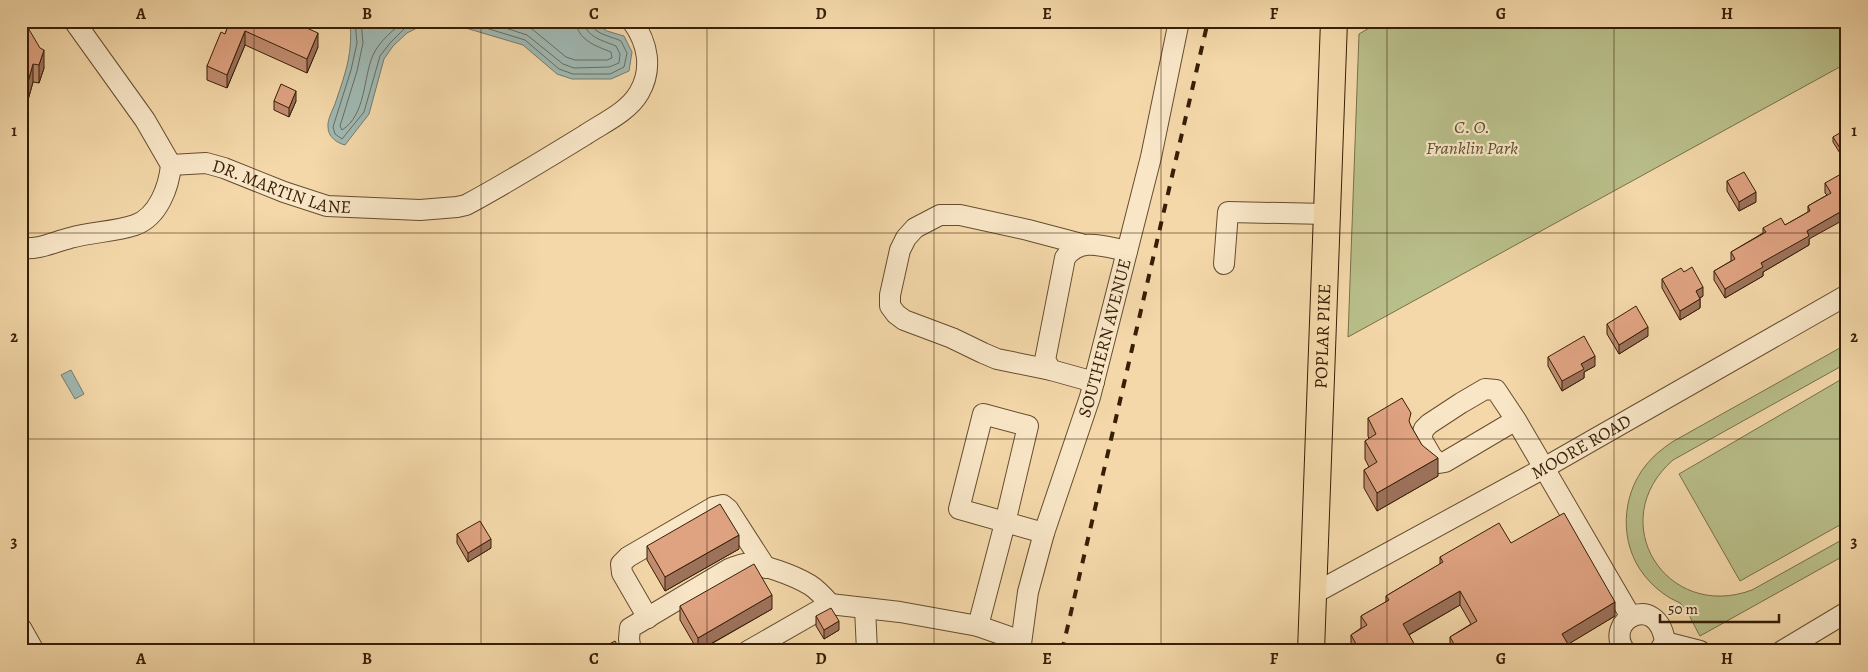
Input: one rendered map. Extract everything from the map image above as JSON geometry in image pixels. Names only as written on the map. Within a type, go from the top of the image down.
[{"type":"main road","name":"POPLAR PIKE","points":[[1311,651],[1334,21]]},
{"type":"street","points":[[21,248],[28,249],[48,245],[69,238],[121,229],[137,224],[150,215],[163,196],[167,185],[171,165],[145,120],[74,21]]},
{"type":"street","name":"DR. MARTIN LANE","points":[[171,165],[189,163],[224,168],[284,192],[327,206],[420,210],[466,205],[562,149],[629,105],[639,94],[649,64],[641,36],[632,21]]},
{"type":"street","name":"SOUTHERN AVENUE","points":[[1021,646],[1028,592],[1044,533],[1094,382],[1151,156],[1179,21]]},
{"type":"street","points":[[1224,264],[1228,212],[1327,214]]},
{"type":"street","points":[[1094,382],[1051,370],[997,359],[982,354],[952,338],[904,320],[890,306],[890,295],[900,250],[906,238],[915,228],[940,215],[960,215],[1081,244],[1127,251]]},
{"type":"street","points":[[1051,370],[1045,360],[1046,348],[1065,258],[1070,250],[1081,244]]},
{"type":"street","name":"MOORE ROAD","points":[[1313,594],[1544,468],[1847,294]]},
{"type":"street","points":[[978,626],[1005,523],[1028,426],[983,414],[959,509],[1005,523],[1044,533]]},
{"type":"street","points":[[1516,420],[1631,617]]},
{"type":"street","points":[[648,618],[622,573],[621,564],[628,557],[714,506],[723,505],[728,508],[766,568]]},
{"type":"street","points":[[632,651],[629,639],[630,628],[729,569],[743,564],[766,568],[811,586],[830,604]]},
{"type":"street","points":[[748,651],[830,604],[978,626],[1021,646]]},
{"type":"street","points":[[865,608],[867,651]]},
{"type":"street","points":[[1782,651],[1847,612]]},
{"type":"street","points":[[1626,651],[1622,646],[1619,635],[1621,627],[1631,617],[1642,614],[1651,616],[1658,622],[1663,631],[1662,647],[1700,651]]},
{"type":"street","points":[[21,628],[34,651]]},
{"type":"green space","name":"C. O. Franklin Park","points":[[1381,21],[1847,21],[1847,63],[1348,337],[1359,34]]},
{"type":"green space","points":[[1847,344],[1847,363],[1673,460],[1653,484],[1644,511],[1645,536],[1654,560],[1671,579],[1694,592],[1721,596],[1752,590],[1847,537],[1847,554],[1700,636],[1683,606],[1650,582],[1636,562],[1630,549],[1626,520],[1628,505],[1638,477],[1646,465],[1672,442]]},
{"type":"green space","points":[[1847,376],[1847,521],[1740,581],[1679,474]]},
{"type":"water","points":[[350,21],[431,21],[407,33],[393,46],[384,59],[369,114],[345,145],[331,137],[328,131],[328,124],[348,62],[351,32]]},
{"type":"water","points":[[442,21],[592,21],[607,31],[624,36],[632,52],[629,71],[611,79],[572,79],[557,74],[523,45]]},
{"type":"water","points":[[71,370],[84,394],[75,399],[61,375]]},
{"type":"building","points":[[21,21],[24,21],[40,48],[44,50],[39,65],[33,64],[26,89],[21,87]]},
{"type":"building","points":[[230,21],[291,21],[318,33],[307,59],[245,31],[227,75],[207,66],[221,32],[225,34]]},
{"type":"building","points":[[281,84],[296,91],[289,108],[274,101]]},
{"type":"building","points":[[1843,131],[1847,136],[1847,151],[1843,153],[1833,137]]},
{"type":"building","points":[[1744,172],[1756,192],[1739,202],[1727,181]]},
{"type":"building","points":[[1841,174],[1843,178],[1847,176],[1847,191],[1841,194],[1847,204],[1847,208],[1807,231],[1809,236],[1761,263],[1763,267],[1725,289],[1714,271],[1735,259],[1731,252],[1766,232],[1763,228],[1781,218],[1785,225],[1810,211],[1808,206],[1831,193],[1825,183]]},
{"type":"building","points":[[1692,267],[1703,287],[1696,291],[1700,299],[1680,311],[1662,279],[1681,268],[1684,272]]},
{"type":"building","points":[[1636,306],[1648,327],[1619,345],[1607,324]]},
{"type":"building","points":[[1584,336],[1595,356],[1581,364],[1584,369],[1562,381],[1548,357]]},
{"type":"building","points":[[1402,398],[1411,413],[1409,421],[1411,426],[1422,445],[1438,458],[1377,493],[1364,470],[1377,462],[1365,441],[1376,434],[1368,418]]},
{"type":"building","points":[[720,504],[739,535],[665,577],[647,546]]},
{"type":"building","points":[[1564,513],[1615,602],[1562,634],[1572,651],[1458,651],[1450,637],[1477,621],[1460,591],[1403,624],[1418,651],[1360,651],[1351,635],[1367,625],[1361,616],[1389,600],[1386,596],[1443,562],[1440,557],[1499,523],[1511,543]]},
{"type":"building","points":[[480,521],[491,539],[468,553],[457,534]]},
{"type":"building","points":[[754,564],[772,595],[698,638],[680,606]]},
{"type":"building","points":[[831,608],[839,621],[824,630],[816,616]]},
{"type":"building","points":[[615,641],[621,651],[601,651],[600,649]]},
{"type":"building","points":[[780,643],[784,651],[767,651]]},
{"type":"railway","points":[[1062,651],[1208,21]]}]
